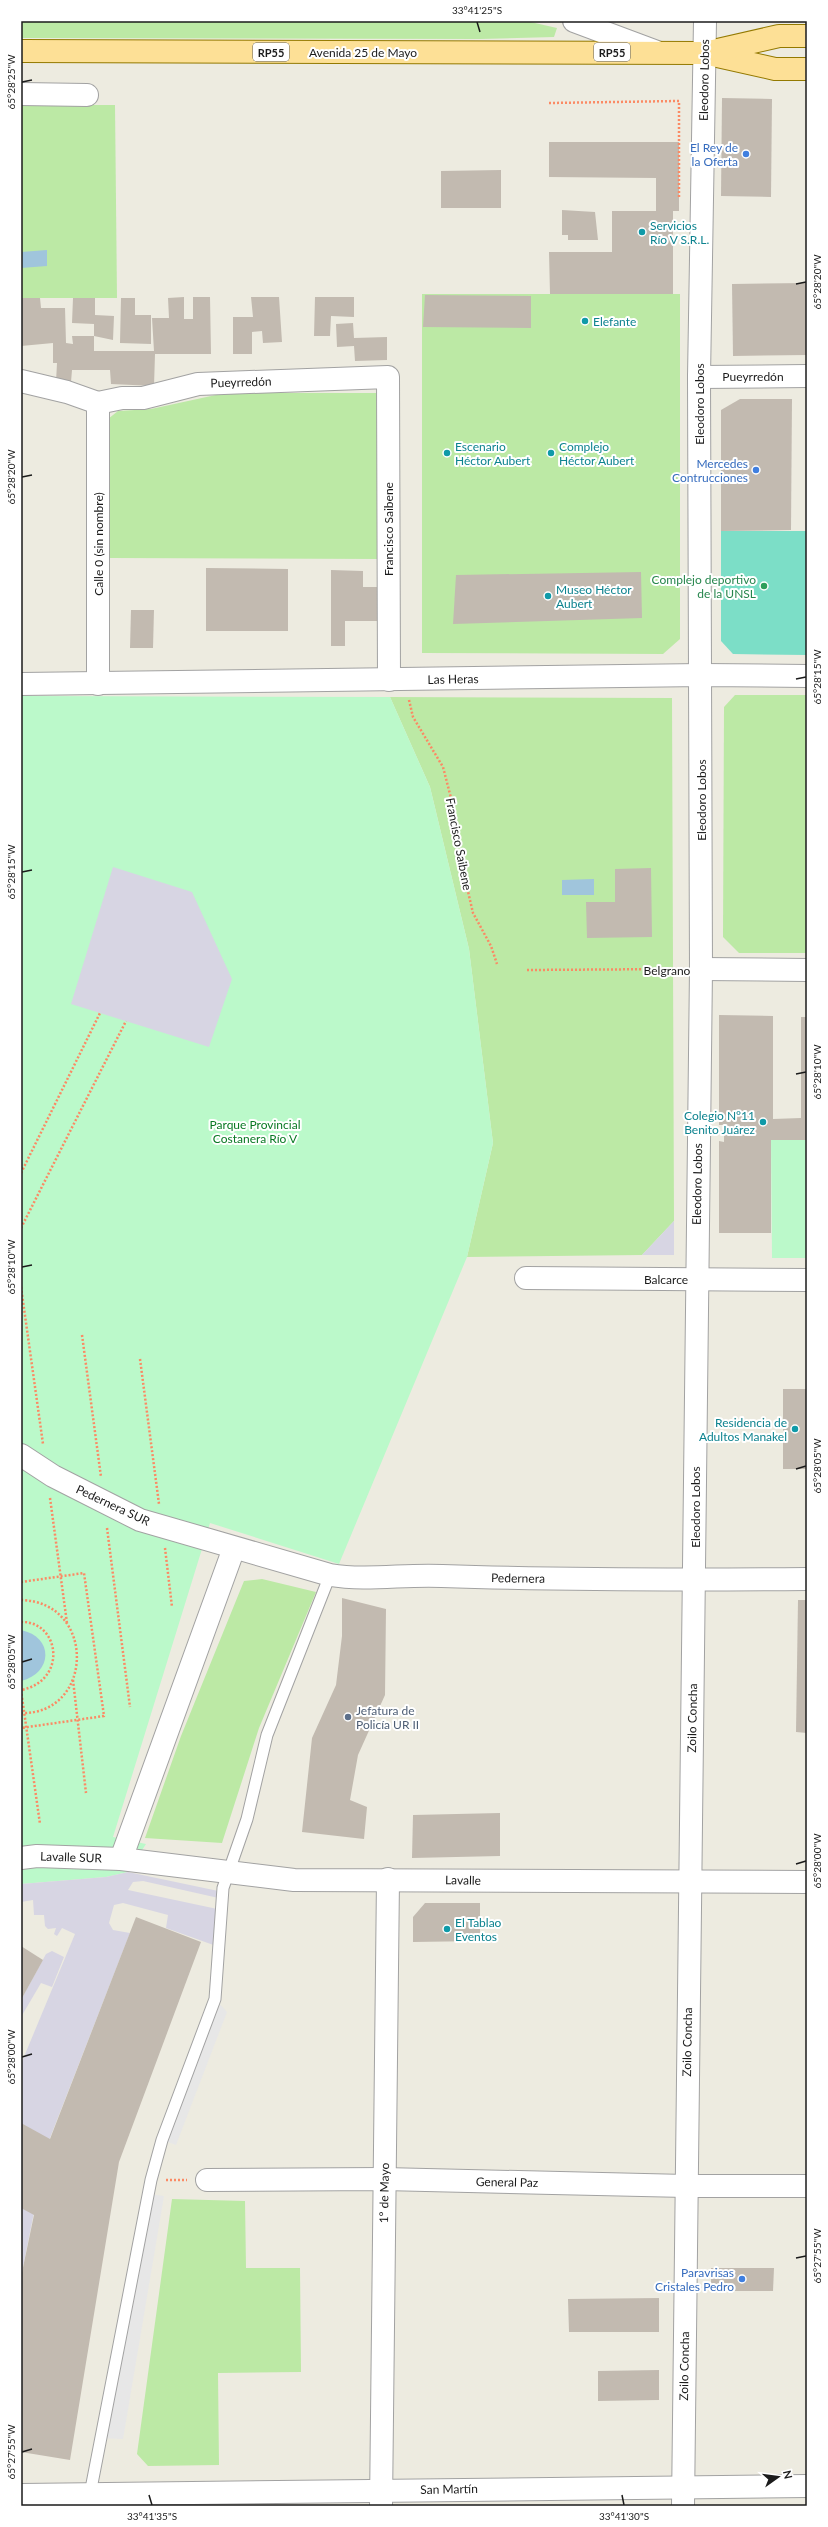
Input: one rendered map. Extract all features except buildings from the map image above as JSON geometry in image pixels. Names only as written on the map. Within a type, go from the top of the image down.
[{"type":"main road","name":"Avenida 25 de Mayo","points":[[704,53],[779,36],[807,36]]},
{"type":"main road","name":"Avenida 25 de Mayo","points":[[21,51],[704,53],[775,69],[807,69]]},
{"type":"street","points":[[574,21],[659,53]]},
{"type":"street","name":"Eleodoro Lobos","points":[[695,1578],[696,1279],[701,969],[702,675],[699,376],[705,21]]},
{"type":"street","points":[[21,94],[87,95]]},
{"type":"street","name":"Pueyrredón","points":[[699,376],[807,376]]},
{"type":"street","name":"Pueyrredón","points":[[98,403],[122,398],[143,398],[198,384],[388,377]]},
{"type":"street","name":"Francisco Saibene","points":[[388,377],[397,680]]},
{"type":"street","points":[[21,381],[67,392],[98,403]]},
{"type":"street","name":"Calle 0 (sin nombre)","points":[[98,403],[98,684]]},
{"type":"street","name":"Las Heras","points":[[21,684],[702,675],[807,676]]},
{"type":"street","name":"Belgrano","points":[[701,969],[807,970]]},
{"type":"street","name":"Balcarce","points":[[526,1278],[807,1280]]},
{"type":"street","name":"Pedernera SUR","points":[[21,1455],[47,1472],[140,1520],[234,1548]]},
{"type":"street","points":[[121,1859],[234,1548]]},
{"type":"street","name":"Pedernera","points":[[234,1548],[330,1575],[346,1577],[439,1576],[516,1579],[807,1579]]},
{"type":"street","name":"Zoilo Concha","points":[[683,2496],[688,1882],[695,1578]]},
{"type":"street","name":"Lavalle SUR","points":[[21,1858],[37,1856],[121,1859]]},
{"type":"street","name":"Lavalle","points":[[121,1859],[294,1880],[388,1879],[807,1882]]},
{"type":"street","name":"1º de Mayo","points":[[382,2498],[388,1879]]},
{"type":"street","name":"General Paz","points":[[207,2180],[384,2179],[686,2186],[807,2186]]},
{"type":"street","name":"San Martín","points":[[21,2495],[90,2500],[683,2496],[807,2486]]},
{"type":"lane","points":[[90,2500],[151,2180],[162,2140],[215,1999],[223,1888],[228,1871],[237,1852],[247,1819],[267,1735],[330,1575]]},
{"type":"path","points":[[549,103],[679,101],[679,205]]},
{"type":"path","name":"Francisco Saibene","points":[[397,680],[413,717],[443,767],[451,798],[452,823],[473,913],[491,946],[497,964]]},
{"type":"path","name":"Belgrano","points":[[527,970],[701,969]]},
{"type":"path","points":[[21,1173],[100,1013]]},
{"type":"path","points":[[21,1228],[126,1021]]},
{"type":"path","points":[[21,1287],[67,1623],[78,1649],[77,1664],[73,1680],[86,1793]]},
{"type":"path","points":[[140,1359],[172,1607]]},
{"type":"path","points":[[21,1582],[84,1574],[104,1716],[21,1728]]},
{"type":"path","points":[[21,1600],[46,1605],[67,1623]]},
{"type":"path","points":[[21,1622],[37,1627],[47,1635],[53,1646],[54,1658],[51,1670],[44,1680],[33,1687],[21,1690],[22,1713],[26,1727],[40,1824]]},
{"type":"path","points":[[22,1713],[44,1709],[54,1704],[73,1680]]},
{"type":"path","points":[[151,2180],[207,2180]]},
{"type":"green space","points":[[21,21],[526,21],[557,28],[554,37],[480,39],[21,38]]},
{"type":"green space","points":[[21,105],[115,105],[117,298],[21,298]]},
{"type":"green space","name":"Complejo Héctor Aubert","points":[[422,294],[680,294],[680,639],[663,654],[422,653]]},
{"type":"green space","points":[[225,393],[378,393],[379,559],[110,558],[108,419],[118,411],[151,409]]},
{"type":"green space","points":[[735,695],[807,695],[807,953],[739,953],[723,937],[724,707]]},
{"type":"green space","name":"Parque Provincial Costanera Río V","points":[[21,696],[390,697],[430,787],[469,949],[493,1143],[467,1257],[339,1564],[210,1523],[113,1837],[146,1844],[128,1872],[106,1877],[21,1884]]},
{"type":"green space","points":[[390,697],[672,698],[674,1221],[642,1255],[467,1257],[493,1143],[469,949],[430,787]]},
{"type":"green space","points":[[771,1140],[807,1140],[807,1258],[772,1258]]},
{"type":"green space","points":[[262,1579],[316,1592],[259,1728],[222,1843],[145,1838],[181,1736],[244,1581]]},
{"type":"green space","points":[[172,2199],[245,2201],[246,2268],[300,2268],[301,2372],[218,2373],[219,2465],[148,2466],[137,2454]]},
{"type":"shaded area","points":[[47,250],[47,266],[21,268],[21,252]]},
{"type":"shaded area","name":"Complejo deportivo de la UNSL","points":[[721,531],[807,531],[807,655],[733,654],[721,641]]},
{"type":"shaded area","points":[[113,867],[192,892],[232,979],[209,1047],[71,1004]]},
{"type":"shaded area","points":[[594,879],[594,895],[562,895],[562,880]]},
{"type":"shaded area","points":[[674,1221],[674,1255],[642,1255]]},
{"type":"shaded area","points":[[21,1630],[32,1634],[39,1640],[44,1647],[45,1655],[44,1663],[39,1671],[32,1677],[21,1681]]},
{"type":"shaded area","points":[[128,1872],[223,1892],[223,1899],[143,1881],[133,1882],[128,1890],[222,1910],[219,1947],[166,1928],[168,1915],[123,1903],[114,1905],[109,1923],[113,1930],[130,1933],[48,2143],[21,2277],[21,2064],[75,1934],[62,1928],[57,1936],[54,1934],[56,1928],[48,1929],[45,1926],[44,1915],[34,1915],[33,1900],[21,1902],[21,1884],[106,1877]]},
{"type":"shaded area","points":[[52,1951],[64,1957],[52,1987],[41,1983],[21,2017],[21,2000],[46,1954]]},
{"type":"shaded area","points":[[215,1999],[227,2012],[176,2145],[162,2140]]},
{"type":"shaded area","points":[[149,2194],[164,2196],[123,2439],[100,2438]]},
{"type":"place","name":"El Rey de la Oferta","points":[[746,154]]},
{"type":"place","name":"Servicios Río V S.R.L.","points":[[642,232]]},
{"type":"place","name":"Elefante","points":[[585,321]]},
{"type":"place","name":"Escenario Héctor Aubert","points":[[447,453]]},
{"type":"place","name":"Complejo Héctor Aubert","points":[[551,453]]},
{"type":"place","name":"Mercedes Contrucciones","points":[[756,470]]},
{"type":"place","name":"Complejo deportivo de la UNSL","points":[[764,586]]},
{"type":"place","name":"Museo Héctor Aubert","points":[[548,596]]},
{"type":"place","name":"Colegio N°11 Benito Juárez","points":[[763,1122]]},
{"type":"place","name":"Residencia de Adultos Manakel","points":[[795,1429]]},
{"type":"place","name":"Jefatura de Policía UR II","points":[[348,1717]]},
{"type":"place","name":"El Tablao Eventos","points":[[447,1929]]},
{"type":"place","name":"Paravrisas Cristales Pedro","points":[[742,2279]]}]
